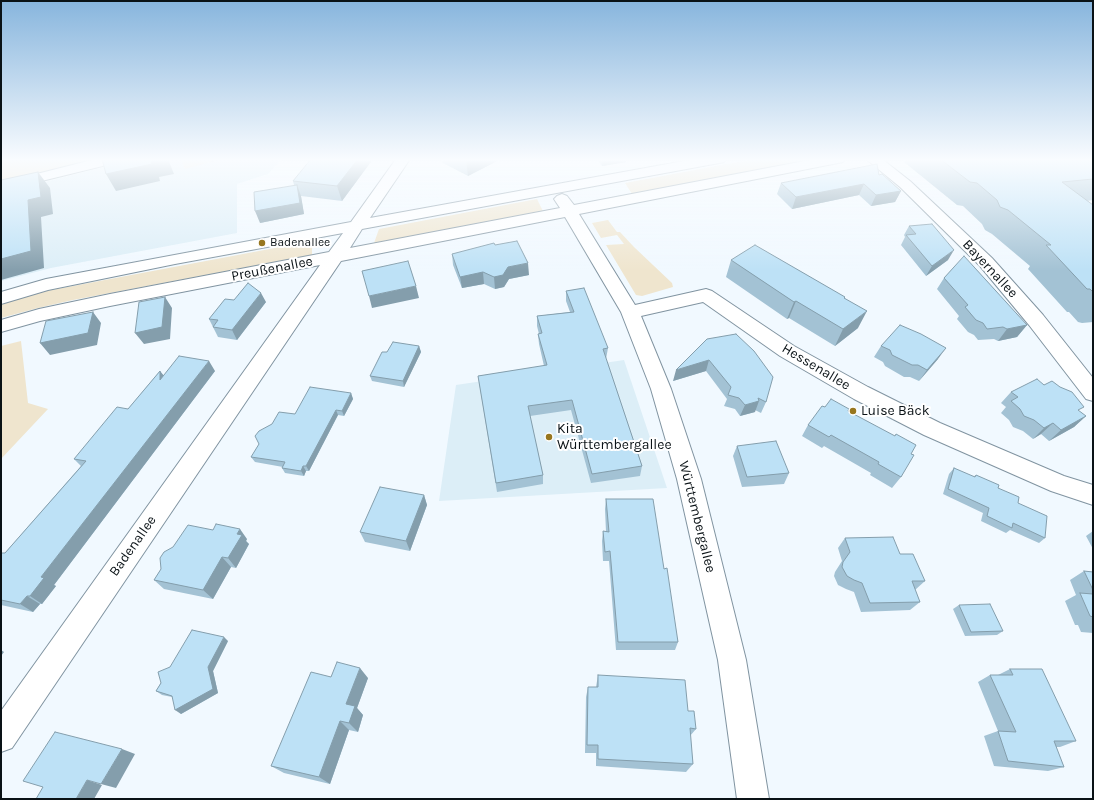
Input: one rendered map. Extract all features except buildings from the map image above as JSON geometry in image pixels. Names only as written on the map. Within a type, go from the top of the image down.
[{"type":"street","name":"Badenallee","points":[[1,737],[377,196]]},
{"type":"street","name":"Preußenallee","points":[[1,298],[46,285],[517,196]]},
{"type":"street","points":[[561,196],[568,210]]},
{"type":"street","points":[[605,196],[609,202]]},
{"type":"street","name":"Preußenallee","points":[[1,326],[39,315],[110,300],[639,196]]},
{"type":"street","name":"Bayernallee","points":[[918,196],[986,262],[1036,320],[1093,392]]},
{"type":"street","name":"Württembergallee","points":[[568,210],[630,312],[661,389],[689,479],[732,660],[752,799]]},
{"type":"street","name":"Hessenallee","points":[[630,312],[706,295],[787,351],[861,393],[932,429],[1059,484],[1093,495]]},
{"type":"shaded area","points":[[1,196],[237,196],[237,233],[51,268],[1,281]]},
{"type":"shaded area","points":[[537,199],[543,211],[374,243],[379,229]]},
{"type":"shaded area","points":[[608,220],[617,232],[620,232],[672,283],[673,287],[642,296],[636,295],[606,245],[624,244],[617,235],[601,238],[592,223]]},
{"type":"shaded area","points":[[312,241],[312,255],[73,300],[1,318],[1,302],[41,292]]},
{"type":"shaded area","points":[[21,341],[28,403],[48,409],[1,459],[1,346]]},
{"type":"shaded area","name":"Kita Württembergallee","points":[[624,360],[667,488],[439,501],[456,385]]},
{"type":"place","name":"Badenallee","points":[[262,243]]},
{"type":"place","name":"Luise Bäck","points":[[853,411]]},
{"type":"place","name":"Kita Württembergallee","points":[[549,437]]}]
